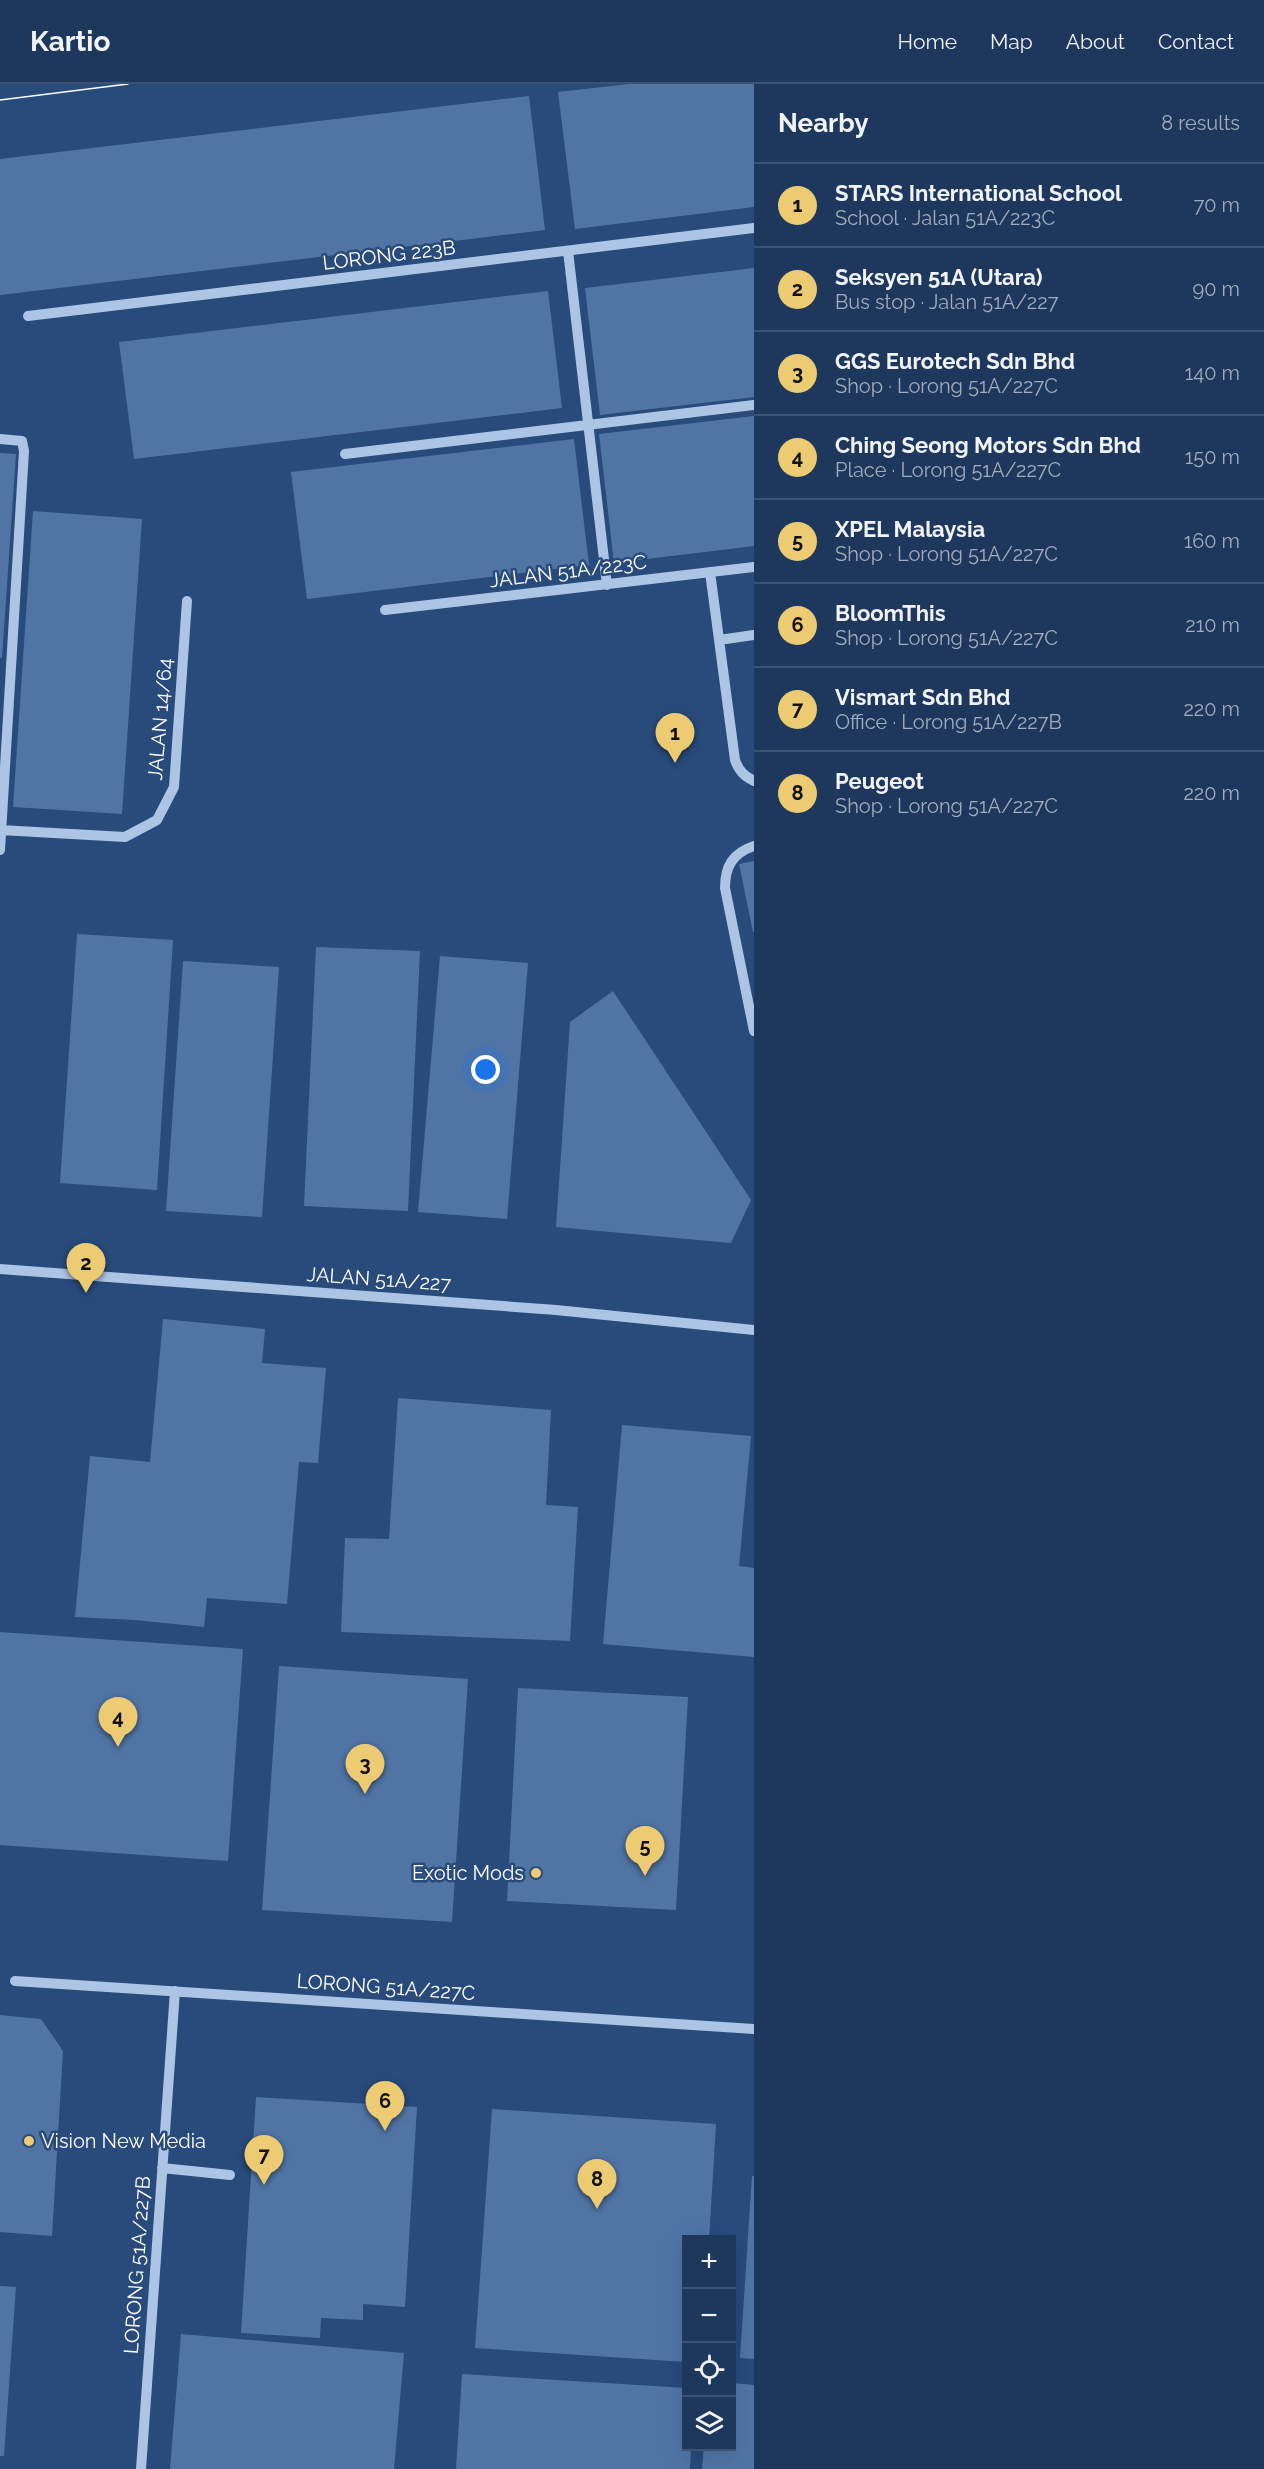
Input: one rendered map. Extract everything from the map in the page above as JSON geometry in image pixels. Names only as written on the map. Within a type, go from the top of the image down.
[{"type":"street","name":"LORONG 223B","points":[[28,316],[754,228]]},
{"type":"street","points":[[568,251],[608,585]]},
{"type":"street","points":[[345,454],[754,405]]},
{"type":"street","points":[[0,439],[22,441],[24,451],[0,850]]},
{"type":"street","name":"JALAN 51A/223C","points":[[385,610],[754,567]]},
{"type":"street","points":[[710,572],[735,760],[745,777],[754,781]]},
{"type":"street","name":"JALAN 14/64","points":[[1,830],[125,837],[157,820],[174,786],[187,601]]},
{"type":"street","points":[[719,640],[754,635]]},
{"type":"street","points":[[754,846],[740,851],[731,861],[725,874],[725,888],[754,1030]]},
{"type":"street","name":"JALAN 51A/227","points":[[0,1269],[556,1310],[754,1330]]},
{"type":"street","name":"LORONG 51A/227C","points":[[15,1981],[754,2029]]},
{"type":"street","name":"LORONG 51A/227B","points":[[141,2469],[175,1991]]},
{"type":"street","points":[[162,2168],[230,2175]]},
{"type":"building","points":[[629,84],[754,84],[754,207],[575,229],[558,92]]},
{"type":"building","points":[[529,96],[545,230],[0,295],[0,159]]},
{"type":"building","points":[[754,268],[754,397],[600,415],[585,288]]},
{"type":"building","points":[[548,291],[562,408],[134,459],[119,342]]},
{"type":"building","points":[[754,416],[754,546],[614,563],[599,434]]},
{"type":"building","points":[[574,439],[589,565],[307,599],[291,472]]},
{"type":"building","points":[[0,453],[16,454],[2,658],[0,658]]},
{"type":"building","points":[[33,511],[142,519],[122,814],[13,807]]},
{"type":"building","points":[[754,861],[754,932],[753,932],[739,864]]},
{"type":"building","points":[[77,934],[173,940],[157,1190],[60,1183]]},
{"type":"building","points":[[316,947],[420,951],[408,1211],[304,1206]]},
{"type":"building","points":[[440,956],[528,963],[507,1219],[418,1212]]},
{"type":"building","points":[[183,961],[279,967],[262,1217],[166,1211]]},
{"type":"building","points":[[613,991],[751,1200],[731,1243],[556,1227],[570,1022]]},
{"type":"building","points":[[163,1319],[265,1329],[262,1363],[326,1368],[318,1463],[299,1462],[287,1604],[207,1598],[204,1627],[75,1617],[90,1456],[150,1462]]},
{"type":"building","points":[[398,1398],[551,1410],[546,1505],[578,1507],[570,1641],[341,1632],[345,1538],[389,1539]]},
{"type":"building","points":[[622,1425],[751,1436],[739,1566],[754,1568],[754,1657],[603,1644]]},
{"type":"building","points":[[0,1632],[243,1649],[228,1861],[0,1845]]},
{"type":"building","points":[[279,1666],[468,1679],[452,1922],[262,1910]]},
{"type":"building","points":[[518,1688],[688,1697],[676,1910],[507,1901]]},
{"type":"building","name":"Vision New Media","points":[[0,2015],[41,2019],[63,2051],[52,2236],[0,2232]]},
{"type":"building","points":[[256,2097],[417,2107],[405,2307],[363,2304],[363,2320],[321,2318],[320,2338],[241,2333]]},
{"type":"building","points":[[492,2109],[716,2124],[709,2235],[682,2235],[682,2362],[475,2348]]},
{"type":"building","points":[[752,2176],[754,2176],[754,2359],[740,2358]]},
{"type":"building","points":[[0,2286],[16,2287],[4,2456],[0,2456]]},
{"type":"building","points":[[181,2334],[404,2353],[394,2469],[170,2469]]},
{"type":"building","points":[[462,2374],[682,2388],[682,2451],[691,2451],[690,2469],[456,2469]]},
{"type":"building","points":[[736,2383],[754,2385],[754,2469],[702,2469],[704,2451],[736,2451]]},
{"type":"tram line","points":[[0,100],[128,84]]},
{"type":"place","name":"STARS International School","points":[[675,763]]},
{"type":"place","name":"Seksyen 51A (Utara)","points":[[86,1293]]},
{"type":"place","name":"Ching Seong Motors Sdn Bhd","points":[[118,1747]]},
{"type":"place","name":"GGS Eurotech Sdn Bhd","points":[[365,1794]]},
{"type":"place","name":"Exotic Mods","points":[[536,1873]]},
{"type":"place","name":"XPEL Malaysia","points":[[645,1876]]},
{"type":"place","name":"BloomThis","points":[[385,2131]]},
{"type":"place","name":"Vision New Media","points":[[29,2141]]},
{"type":"place","name":"Vismart Sdn Bhd","points":[[264,2185]]},
{"type":"place","name":"Peugeot","points":[[597,2209]]}]
